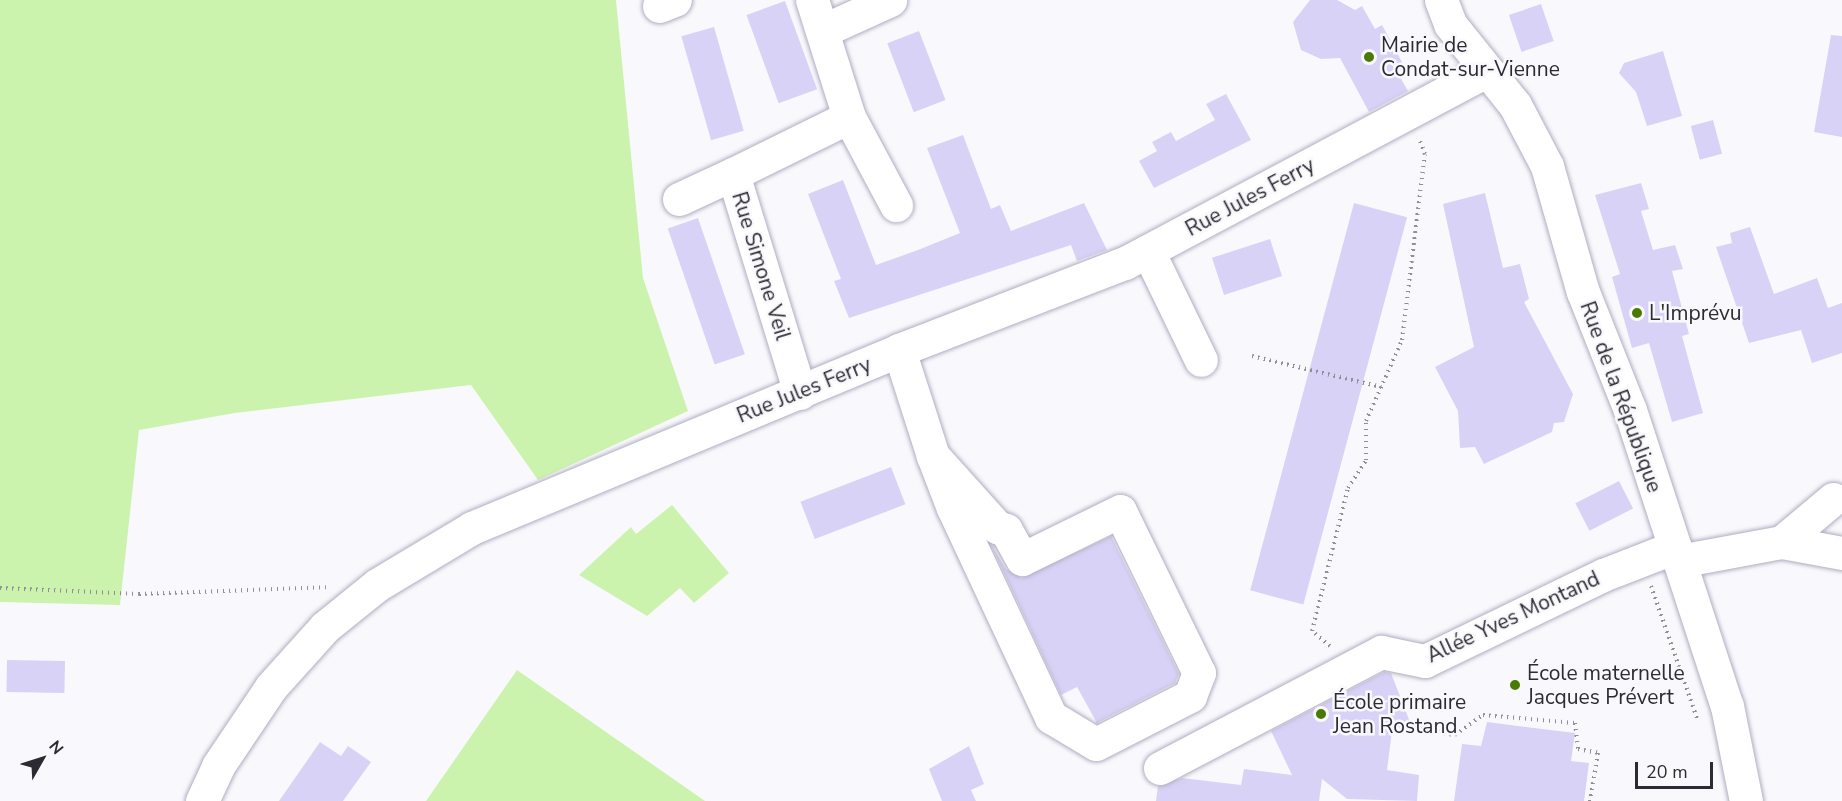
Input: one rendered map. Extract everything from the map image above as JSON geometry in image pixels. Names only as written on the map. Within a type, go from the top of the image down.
[{"type":"main road","points":[[812,0],[849,117],[896,205]]},
{"type":"main road","points":[[822,31],[890,0]]},
{"type":"main road","name":"Rue de la République","points":[[1441,0],[1450,24],[1484,72],[1515,105],[1547,166],[1583,292],[1677,554],[1735,736],[1763,801]]},
{"type":"main road","name":"Rue Jules Ferry","points":[[202,801],[218,766],[271,687],[325,627],[377,585],[472,528],[899,350],[1148,251],[1484,72]]},
{"type":"main road","name":"Rue Simone Veil","points":[[800,393],[732,174],[849,117]]},
{"type":"main road","points":[[679,199],[732,174]]},
{"type":"main road","points":[[1148,251],[1201,360]]},
{"type":"main road","points":[[899,350],[933,456],[1052,717],[1096,744],[1190,696],[1199,673],[1120,511],[1022,559],[1006,530],[996,526],[933,456]]},
{"type":"main road","points":[[1782,542],[1837,493]]},
{"type":"main road","points":[[1837,493],[1829,524],[1842,547]]},
{"type":"main road","points":[[1782,542],[1842,553]]},
{"type":"main road","name":"Allée Yves Montand","points":[[1160,768],[1381,652],[1425,661],[1642,560],[1782,542]]},
{"type":"main road","name":"Rue de la République","points":[[1735,736],[1746,801]]},
{"type":"path","points":[[1353,667],[1312,631],[1348,488],[1366,460],[1366,421],[1402,340],[1425,154],[1409,112]]},
{"type":"path","points":[[1252,356],[1381,387]]},
{"type":"path","points":[[1642,560],[1699,724]]},
{"type":"path","points":[[0,588],[138,594],[330,587]]},
{"type":"path","points":[[1420,729],[1455,735],[1483,715],[1575,723],[1578,749],[1598,753],[1590,801]]},
{"type":"green space","points":[[0,0],[616,0],[643,278],[688,411],[538,480],[471,385],[235,413],[139,430],[120,605],[0,602]]},
{"type":"green space","points":[[672,505],[729,573],[694,603],[680,588],[647,616],[579,575],[631,527],[636,534]]},
{"type":"green space","points":[[517,670],[705,801],[426,801]]},
{"type":"building","name":"Mairie de Condat-sur-Vienne","points":[[1310,0],[1337,0],[1355,10],[1362,6],[1375,29],[1382,25],[1403,64],[1395,68],[1408,91],[1369,112],[1340,58],[1321,59],[1301,50],[1293,22]]},
{"type":"building","points":[[785,1],[817,89],[779,103],[746,15]]},
{"type":"building","points":[[1541,4],[1554,41],[1522,52],[1509,15]]},
{"type":"building","points":[[714,27],[744,131],[711,140],[681,36]]},
{"type":"building","points":[[919,31],[946,100],[914,112],[887,43]]},
{"type":"building","points":[[1831,35],[1842,36],[1842,137],[1814,132]]},
{"type":"building","points":[[1663,51],[1682,116],[1647,126],[1636,92],[1619,73],[1624,63]]},
{"type":"building","points":[[1226,94],[1251,140],[1154,188],[1139,161],[1157,151],[1152,142],[1171,132],[1176,141],[1215,120],[1206,104]]},
{"type":"building","points":[[1713,120],[1722,154],[1700,160],[1691,126]]},
{"type":"building","points":[[963,135],[991,209],[1000,205],[1011,231],[1084,203],[1107,250],[1077,261],[1071,245],[849,318],[834,281],[841,279],[808,194],[843,180],[876,265],[918,250],[960,233],[927,148]]},
{"type":"building","points":[[1641,183],[1649,209],[1641,211],[1653,250],[1675,245],[1683,269],[1672,271],[1689,334],[1682,336],[1703,413],[1672,422],[1649,343],[1632,348],[1612,277],[1620,274],[1595,195]]},
{"type":"building","points":[[1485,193],[1503,268],[1520,264],[1529,299],[1524,302],[1573,394],[1564,422],[1554,423],[1552,432],[1484,464],[1475,447],[1460,448],[1458,411],[1435,367],[1474,347],[1443,204]]},
{"type":"building","points":[[1354,203],[1407,217],[1303,605],[1250,590]]},
{"type":"building","points":[[698,218],[745,354],[715,365],[668,228]]},
{"type":"building","points":[[1750,227],[1774,294],[1817,278],[1828,308],[1842,303],[1842,353],[1812,363],[1801,330],[1749,343],[1716,247],[1732,243],[1730,233]]},
{"type":"building","points":[[1270,239],[1282,276],[1224,295],[1212,258]]},
{"type":"building","points":[[891,467],[905,504],[815,539],[800,502]]},
{"type":"building","points":[[1619,481],[1633,509],[1589,531],[1575,503]]},
{"type":"building","points":[[1111,536],[1179,674],[1175,683],[1097,723],[1077,687],[1061,695],[991,545],[1006,569],[1022,578]]},
{"type":"building","points":[[7,660],[65,661],[64,693],[6,692]]},
{"type":"building","points":[[1384,672],[1391,673],[1410,722],[1392,731],[1387,770],[1419,775],[1417,801],[1347,799],[1322,779],[1319,801],[1156,801],[1158,786],[1182,778],[1241,785],[1244,769],[1292,775],[1271,731]]},
{"type":"building","points":[[1487,722],[1575,733],[1571,761],[1589,763],[1584,801],[1454,801],[1462,744],[1481,746]]},
{"type":"building","points":[[320,742],[341,756],[348,746],[371,762],[343,801],[279,801]]},
{"type":"building","points":[[969,746],[984,784],[971,790],[976,801],[942,801],[929,769]]},
{"type":"place","name":"Mairie de Condat-sur-Vienne","points":[[1369,57]]},
{"type":"place","name":"L'Imprévu","points":[[1637,313]]},
{"type":"place","name":"École maternelle Jacques Prévert","points":[[1515,685]]},
{"type":"place","name":"École primaire Jean Rostand","points":[[1321,714]]}]
